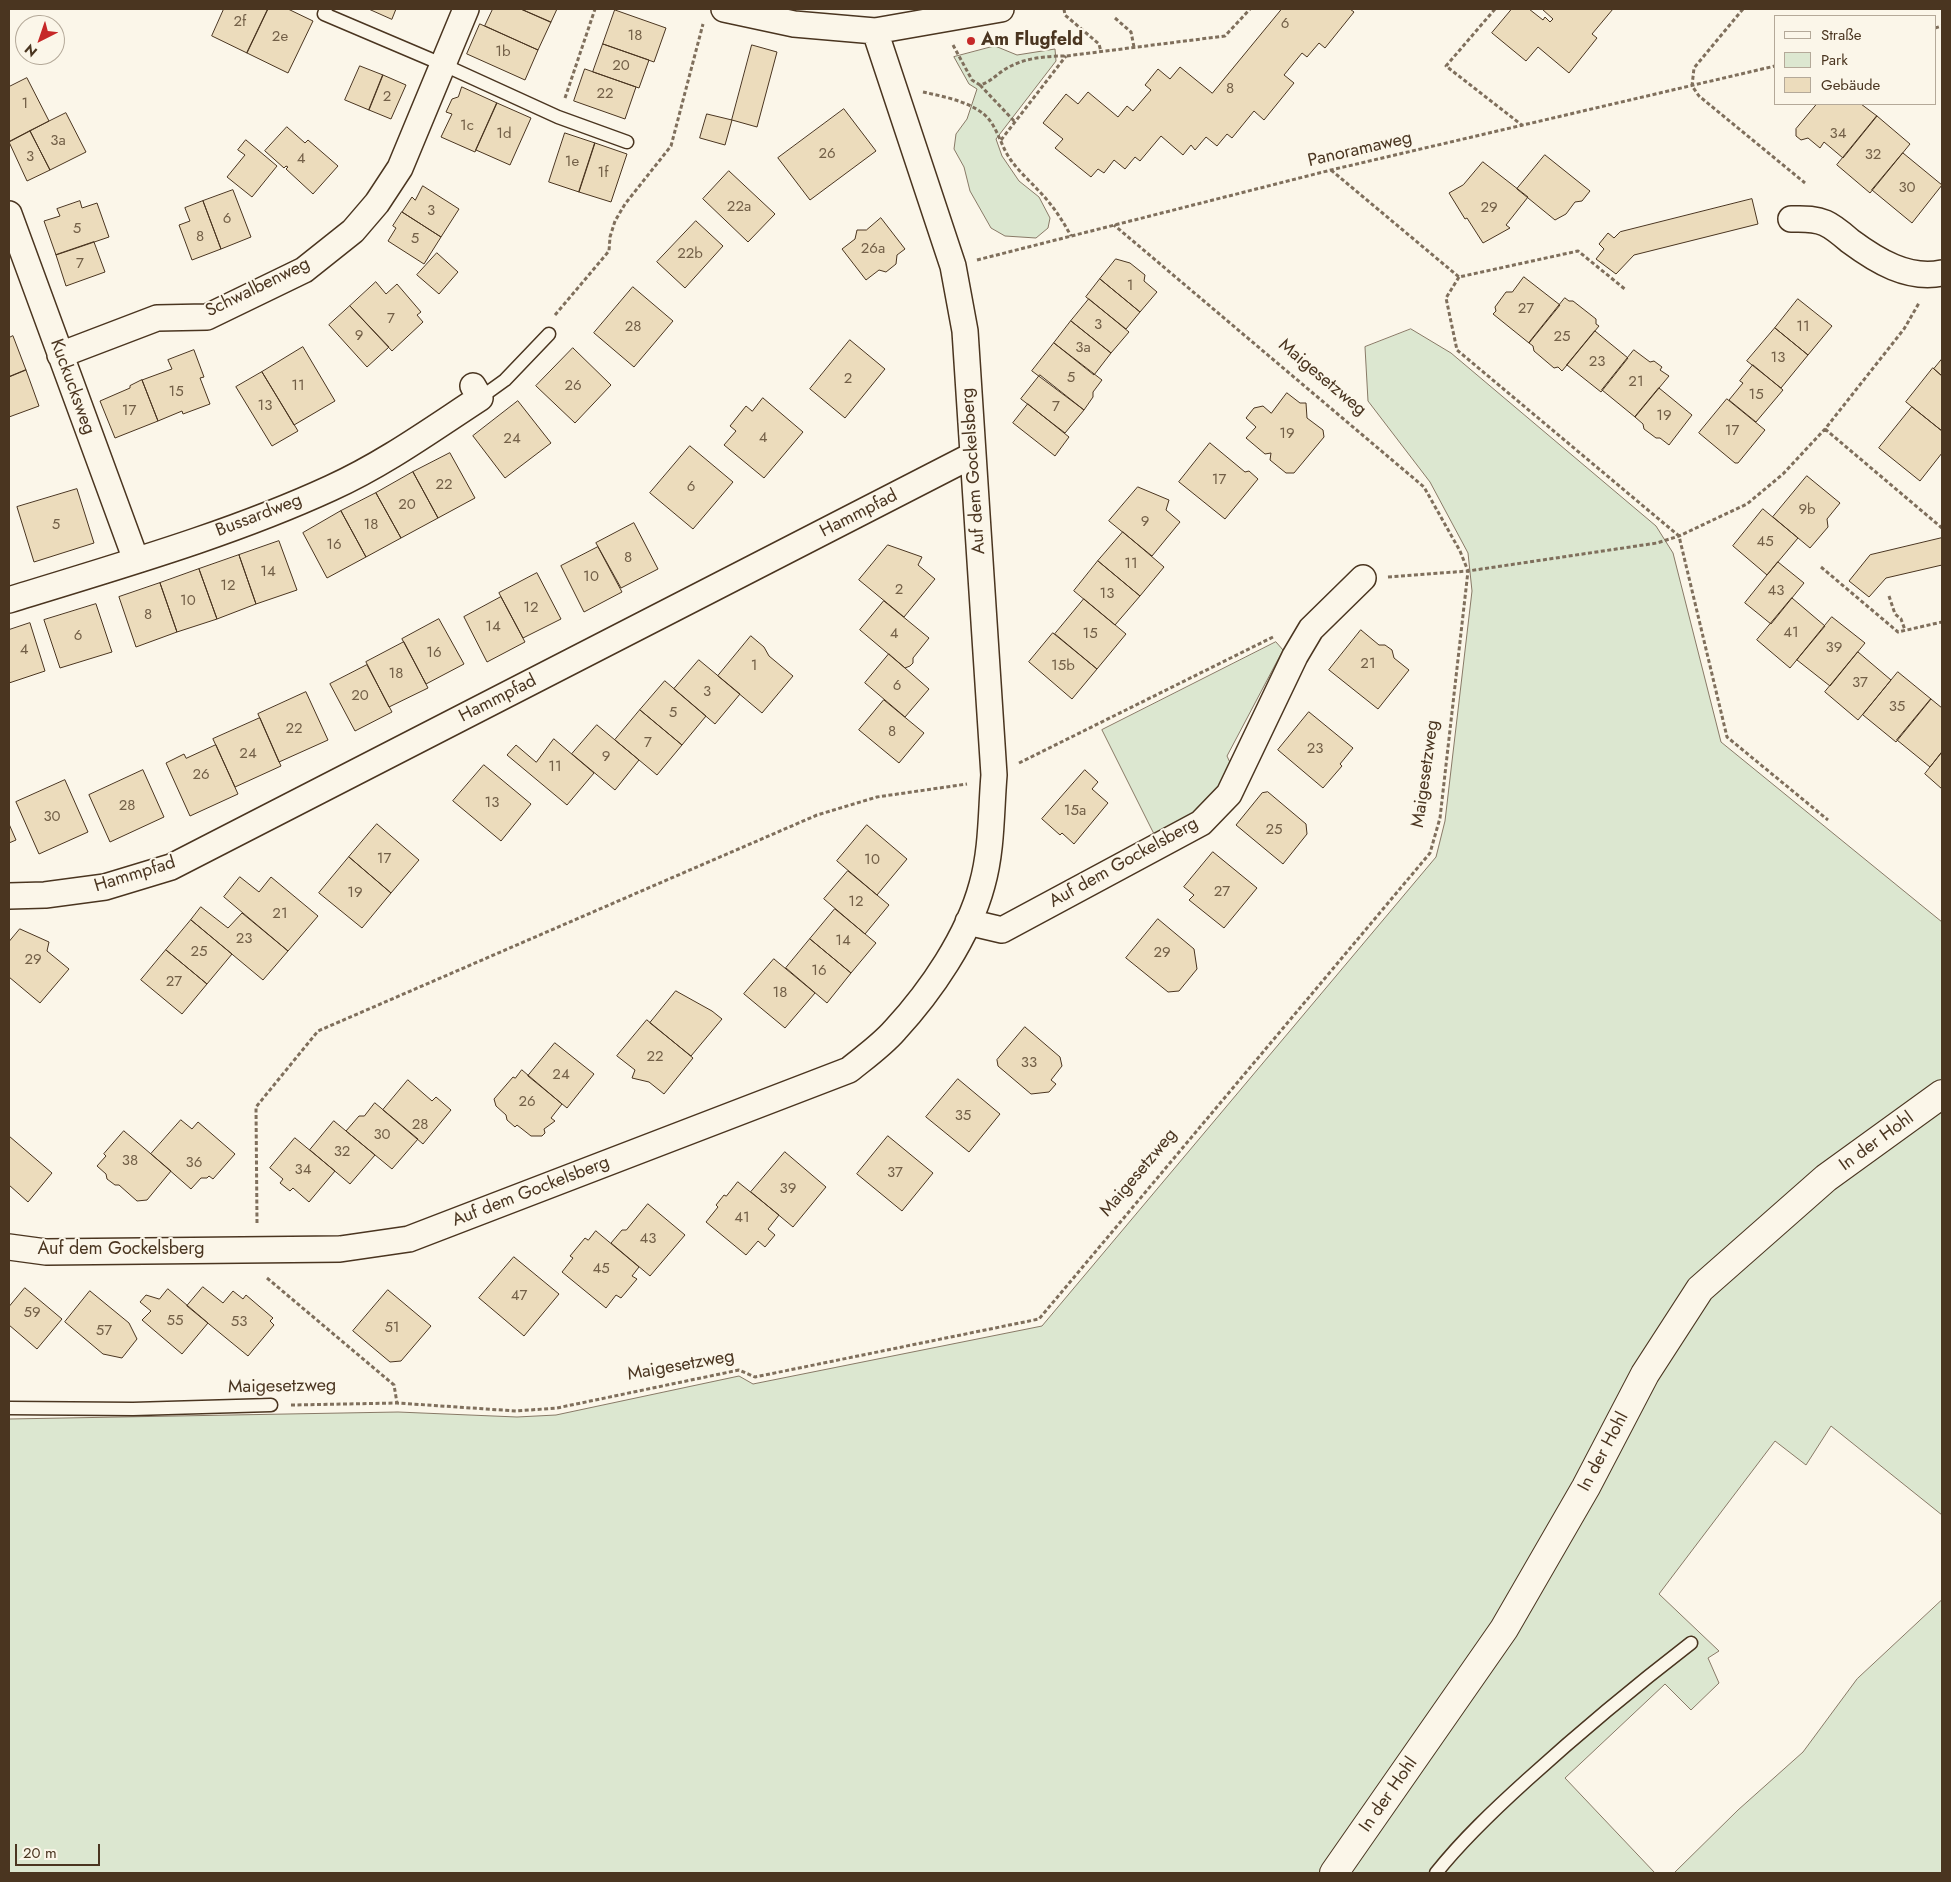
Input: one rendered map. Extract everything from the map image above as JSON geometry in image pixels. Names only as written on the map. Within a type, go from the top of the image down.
[{"type":"street","name":"Schwalbenweg","points":[[60,355],[157,318],[207,317],[304,270],[353,231],[377,204],[400,168],[466,9]]},
{"type":"street","points":[[714,13],[794,24],[875,30],[1001,9]]},
{"type":"street","name":"Auf dem Gockelsberg","points":[[9,1247],[46,1252],[340,1249],[408,1239],[850,1070],[894,1032],[936,981],[968,922],[982,885],[989,840],[994,775],[965,331],[952,266],[875,30]]},
{"type":"street","name":"Kuckucksweg","points":[[9,214],[136,560]]},
{"type":"street","points":[[1791,219],[1815,219],[1828,224],[1869,255],[1902,272],[1921,275],[1942,273]]},
{"type":"street","name":"Bussardweg","points":[[9,600],[136,560],[255,519],[331,488],[390,457],[476,392]]},
{"type":"street","name":"Hammpfad","points":[[9,896],[45,895],[105,887],[171,867],[973,455]]},
{"type":"street","name":"Auf dem Gockelsberg","points":[[968,922],[1002,930],[1201,822],[1229,794],[1295,656],[1312,629],[1363,578]]},
{"type":"street","name":"In der Hohl","points":[[1334,1873],[1504,1629],[1586,1487],[1645,1374],[1700,1289],[1826,1178],[1942,1094]]},
{"type":"lane","points":[[326,9],[324,14],[444,65],[558,117],[627,142]]},
{"type":"lane","points":[[476,392],[505,380],[549,334]]},
{"type":"lane","name":"Maigesetzweg","points":[[9,1408],[134,1409],[271,1405]]},
{"type":"lane","points":[[1436,1873],[1498,1807],[1558,1752],[1611,1705],[1690,1643]]},
{"type":"path","points":[[558,117],[595,9]]},
{"type":"path","points":[[1064,9],[1066,15],[1099,44],[1101,52]]},
{"type":"path","points":[[980,85],[989,82],[1004,70],[1019,62],[1043,56],[1066,56],[1225,36],[1250,9]]},
{"type":"path","points":[[1495,9],[1446,66],[1523,126]]},
{"type":"path","points":[[1743,9],[1694,68],[1692,86],[1698,96],[1805,183]]},
{"type":"path","points":[[549,334],[556,314],[609,251],[610,237],[615,221],[625,204],[671,146],[714,13]]},
{"type":"path","points":[[1115,18],[1131,32],[1134,48]]},
{"type":"path","points":[[952,43],[972,80],[980,85],[1015,122]]},
{"type":"path","points":[[1001,140],[1066,56]]},
{"type":"path","name":"Panoramaweg","points":[[952,266],[1331,170],[1774,66]]},
{"type":"path","points":[[920,92],[946,96],[978,110],[992,123],[1007,154],[1023,176],[1037,188],[1060,215],[1071,236]]},
{"type":"path","points":[[1331,170],[1459,277]]},
{"type":"path","name":"Maigesetzweg","points":[[271,1405],[397,1403],[516,1411],[557,1408],[739,1370],[755,1377],[1039,1319],[1430,853],[1440,818],[1468,571],[1460,551],[1424,487],[1114,225]]},
{"type":"path","points":[[1626,290],[1578,251],[1459,277],[1446,298],[1456,350],[1679,536],[1727,737],[1828,820]]},
{"type":"path","points":[[1363,578],[1468,571],[1657,543],[1679,536],[1747,504],[1783,474],[1824,429],[1904,329],[1919,304]]},
{"type":"path","points":[[1824,429],[1942,528]]},
{"type":"path","points":[[1821,567],[1898,632],[1942,622]]},
{"type":"path","points":[[1889,596],[1895,614],[1901,619],[1905,630]]},
{"type":"path","points":[[256,1219],[256,1107],[318,1031],[817,815],[876,797],[960,786],[994,775],[1301,623],[1312,629]]},
{"type":"path","points":[[260,1272],[394,1385],[397,1403]]},
{"type":"green space","points":[[995,46],[1017,55],[1055,49],[1056,61],[996,139],[1002,156],[1019,181],[1039,197],[1050,218],[1048,228],[1036,238],[1005,236],[991,228],[970,191],[964,167],[954,149],[956,134],[967,119],[977,89],[969,84],[954,57]]},
{"type":"green space","points":[[1411,329],[1451,353],[1656,526],[1673,553],[1721,742],[1942,922],[1942,1515],[1831,1426],[1806,1465],[1775,1441],[1659,1594],[1719,1651],[1708,1658],[1719,1683],[1691,1710],[1665,1684],[1565,1778],[1655,1873],[9,1873],[9,1419],[398,1412],[517,1417],[556,1415],[739,1376],[753,1384],[1042,1326],[1436,857],[1445,821],[1472,591],[1468,553],[1430,482],[1368,401],[1365,347]]},
{"type":"green space","points":[[1276,642],[1283,650],[1227,756],[1232,767],[1225,781],[1210,802],[1201,810],[1156,838],[1102,730]]},
{"type":"green space","points":[[1942,1600],[1942,1873],[1674,1873],[1738,1810],[1803,1752],[1857,1679]]},
{"type":"building","points":[[224,9],[268,9],[247,53],[212,36]]},
{"type":"building","points":[[268,9],[288,9],[313,21],[288,73],[247,53]]},
{"type":"building","points":[[369,9],[396,9],[392,19]]},
{"type":"building","points":[[493,9],[521,9],[551,22],[538,50],[485,26]]},
{"type":"building","points":[[521,9],[557,9],[551,22]]},
{"type":"building","points":[[1282,9],[1350,9],[1354,12],[1325,48],[1319,43],[1307,57],[1302,53],[1284,75],[1294,83],[1264,120],[1254,111],[1232,138],[1227,134],[1217,146],[1206,137],[1195,150],[1191,145],[1183,155],[1161,136],[1140,161],[1135,157],[1125,169],[1114,160],[1104,173],[1098,169],[1091,177],[1055,148],[1063,139],[1043,123],[1066,94],[1078,104],[1088,92],[1118,117],[1127,106],[1133,111],[1151,90],[1145,85],[1158,69],[1170,79],[1180,67],[1212,93]]},
{"type":"building","points":[[1512,9],[1529,9],[1543,20],[1545,17],[1550,22],[1553,19],[1542,9],[1613,9],[1592,34],[1597,38],[1569,73],[1538,47],[1526,61],[1492,33]]},
{"type":"building","points":[[615,10],[666,28],[654,62],[603,44]]},
{"type":"building","points":[[480,24],[538,50],[525,80],[467,54]]},
{"type":"building","points":[[603,44],[649,60],[639,88],[593,72]]},
{"type":"building","points":[[752,45],[777,52],[757,127],[732,120]]},
{"type":"building","points":[[360,66],[383,75],[369,110],[345,100]]},
{"type":"building","points":[[585,69],[636,87],[625,119],[574,101]]},
{"type":"building","points":[[383,75],[406,85],[391,119],[369,110]]},
{"type":"building","points":[[27,78],[49,121],[9,142],[9,87]]},
{"type":"building","points":[[462,87],[497,103],[475,152],[441,137],[452,114],[446,112],[452,99],[458,97]]},
{"type":"building","points":[[497,103],[531,118],[510,165],[476,150]]},
{"type":"building","points":[[1816,105],[1862,105],[1877,116],[1843,158],[1824,142],[1820,148],[1808,138],[1801,140],[1796,136],[1796,129]]},
{"type":"building","points":[[844,109],[876,151],[810,200],[778,158]]},
{"type":"building","points":[[66,113],[86,152],[50,170],[30,131]]},
{"type":"building","points":[[707,114],[732,120],[725,145],[700,138]]},
{"type":"building","points":[[1877,116],[1910,144],[1870,193],[1837,165]]},
{"type":"building","points":[[287,127],[305,143],[308,140],[338,166],[313,194],[286,169],[288,167],[284,168],[265,151]]},
{"type":"building","points":[[30,131],[50,170],[27,181],[9,142]]},
{"type":"building","points":[[565,133],[595,143],[579,192],[549,182]]},
{"type":"building","points":[[246,140],[277,166],[252,197],[227,177],[245,155],[238,150]]},
{"type":"building","points":[[595,143],[627,154],[611,202],[579,192]]},
{"type":"building","points":[[1903,153],[1942,185],[1912,223],[1872,190]]},
{"type":"building","points":[[1545,155],[1590,191],[1582,201],[1575,202],[1566,214],[1555,220],[1517,189]]},
{"type":"building","points":[[1483,162],[1528,197],[1506,225],[1510,228],[1483,243],[1449,193],[1463,185]]},
{"type":"building","points":[[729,171],[775,214],[748,242],[703,199]]},
{"type":"building","points":[[423,186],[459,209],[441,237],[402,212],[412,197],[415,200]]},
{"type":"building","points":[[233,190],[251,237],[221,249],[203,201]]},
{"type":"building","points":[[1752,199],[1758,224],[1634,255],[1616,274],[1596,259],[1604,249],[1599,244],[1608,233],[1614,238],[1620,232]]},
{"type":"building","points":[[80,201],[82,208],[97,203],[109,237],[56,255],[44,221],[60,216],[57,209]]},
{"type":"building","points":[[203,201],[221,249],[192,260],[179,225],[190,221],[185,208]]},
{"type":"building","points":[[402,212],[441,237],[424,264],[388,241],[396,228],[393,226]]},
{"type":"building","points":[[881,218],[905,249],[897,255],[896,264],[886,272],[879,270],[866,280],[842,249],[855,239],[857,230],[866,230]]},
{"type":"building","points":[[696,221],[723,246],[685,288],[657,262]]},
{"type":"building","points":[[94,242],[105,272],[66,286],[56,255]]},
{"type":"building","points":[[437,253],[458,272],[439,294],[417,275]]},
{"type":"building","points":[[1116,259],[1130,263],[1145,275],[1144,281],[1157,292],[1140,312],[1100,279]]},
{"type":"building","points":[[1524,277],[1560,305],[1529,343],[1493,314],[1496,311],[1495,307],[1506,292],[1512,292]]},
{"type":"building","points":[[1100,279],[1140,312],[1126,329],[1086,297]]},
{"type":"building","points":[[376,282],[386,294],[397,284],[421,312],[417,315],[423,322],[392,351],[350,306]]},
{"type":"building","points":[[633,287],[673,321],[634,367],[594,333]]},
{"type":"building","points":[[1565,298],[1573,301],[1596,319],[1596,324],[1599,326],[1562,371],[1558,367],[1554,368],[1534,351],[1533,346],[1529,343]]},
{"type":"building","points":[[1089,299],[1129,332],[1111,353],[1071,321]]},
{"type":"building","points":[[1798,299],[1832,326],[1808,355],[1775,328]]},
{"type":"building","points":[[350,306],[389,347],[367,367],[329,325]]},
{"type":"building","points":[[1071,321],[1111,353],[1094,375],[1054,343]]},
{"type":"building","points":[[1775,328],[1808,355],[1781,388],[1747,361]]},
{"type":"building","points":[[1595,331],[1628,358],[1601,392],[1567,365]]},
{"type":"building","points":[[13,336],[26,370],[9,377],[9,338]]},
{"type":"building","points":[[850,340],[885,369],[845,418],[810,389]]},
{"type":"building","points":[[1054,343],[1102,380],[1093,392],[1093,397],[1084,410],[1032,371]]},
{"type":"building","points":[[303,347],[335,401],[294,425],[262,372]]},
{"type":"building","points":[[573,348],[611,385],[575,423],[536,386]]},
{"type":"building","points":[[194,350],[204,377],[200,378],[210,404],[183,414],[182,411],[158,421],[142,380],[172,369],[168,360]]},
{"type":"building","points":[[1634,350],[1650,362],[1654,361],[1662,367],[1660,370],[1669,376],[1635,417],[1602,390]]},
{"type":"building","points":[[1942,359],[1942,376],[1934,369]]},
{"type":"building","points":[[1753,365],[1783,390],[1756,422],[1729,400],[1743,383],[1740,381]]},
{"type":"building","points":[[1933,368],[1942,376],[1942,431],[1906,402]]},
{"type":"building","points":[[26,370],[39,406],[9,417],[9,377]]},
{"type":"building","points":[[262,372],[298,431],[272,446],[236,387]]},
{"type":"building","points":[[1040,375],[1084,410],[1065,433],[1021,399]]},
{"type":"building","points":[[142,380],[158,421],[115,438],[100,401],[130,388],[130,386]]},
{"type":"building","points":[[1659,388],[1692,415],[1669,445],[1644,429],[1643,424],[1635,417]]},
{"type":"building","points":[[1287,393],[1300,403],[1306,403],[1307,418],[1323,430],[1324,437],[1294,473],[1286,473],[1270,460],[1271,453],[1265,454],[1246,438],[1256,427],[1246,418],[1254,408],[1263,406],[1271,413]]},
{"type":"building","points":[[763,398],[803,432],[764,478],[724,445],[736,431],[730,426],[746,406],[752,411]]},
{"type":"building","points":[[1727,399],[1765,430],[1738,463],[1735,463],[1699,433]]},
{"type":"building","points":[[518,401],[551,443],[505,478],[473,436]]},
{"type":"building","points":[[1028,404],[1069,437],[1055,456],[1013,423]]},
{"type":"building","points":[[1912,407],[1942,431],[1942,453],[1920,481],[1879,448]]},
{"type":"building","points":[[1210,443],[1245,472],[1249,471],[1258,479],[1225,519],[1179,482]]},
{"type":"building","points":[[690,446],[733,482],[693,529],[650,493]]},
{"type":"building","points":[[450,453],[475,498],[438,518],[413,472]]},
{"type":"building","points":[[413,472],[438,518],[401,538],[376,493]]},
{"type":"building","points":[[1807,476],[1840,503],[1827,519],[1828,527],[1810,548],[1773,517]]},
{"type":"building","points":[[1138,487],[1169,500],[1166,510],[1180,522],[1152,556],[1109,521]]},
{"type":"building","points":[[77,489],[94,543],[34,562],[17,507]]},
{"type":"building","points":[[376,493],[401,538],[366,557],[341,511]]},
{"type":"building","points":[[1763,509],[1798,538],[1767,575],[1733,546]]},
{"type":"building","points":[[341,511],[366,557],[327,578],[303,533]]},
{"type":"building","points":[[634,523],[658,569],[621,588],[596,543]]},
{"type":"building","points":[[1123,532],[1164,567],[1140,596],[1098,561]]},
{"type":"building","points":[[1942,538],[1942,565],[1886,578],[1869,597],[1849,581],[1870,555]]},
{"type":"building","points":[[279,541],[297,590],[256,604],[239,555]]},
{"type":"building","points":[[888,545],[922,557],[918,565],[935,579],[904,617],[859,580]]},
{"type":"building","points":[[598,547],[622,592],[584,612],[561,566]]},
{"type":"building","points":[[239,555],[256,604],[217,619],[199,569]]},
{"type":"building","points":[[1098,561],[1140,596],[1115,625],[1074,591]]},
{"type":"building","points":[[1778,562],[1804,583],[1771,624],[1745,603]]},
{"type":"building","points":[[199,569],[217,619],[177,632],[160,583]]},
{"type":"building","points":[[537,573],[561,619],[523,638],[499,593]]},
{"type":"building","points":[[160,583],[177,632],[136,647],[119,597]]},
{"type":"building","points":[[501,597],[525,642],[487,662],[464,617]]},
{"type":"building","points":[[1792,598],[1825,626],[1790,668],[1757,640]]},
{"type":"building","points":[[1084,599],[1126,634],[1097,669],[1055,634]]},
{"type":"building","points":[[884,601],[929,638],[913,658],[913,663],[905,668],[860,630]]},
{"type":"building","points":[[96,604],[112,652],[60,668],[44,620]]},
{"type":"building","points":[[1832,617],[1865,643],[1830,686],[1797,660]]},
{"type":"building","points":[[439,619],[464,664],[426,684],[402,639]]},
{"type":"building","points":[[30,623],[45,671],[9,683],[9,630]]},
{"type":"building","points":[[1361,630],[1379,645],[1385,645],[1392,650],[1394,658],[1409,670],[1378,709],[1329,670]]},
{"type":"building","points":[[1053,633],[1097,669],[1072,699],[1029,662]]},
{"type":"building","points":[[751,636],[764,647],[769,656],[793,676],[762,713],[718,676]]},
{"type":"building","points":[[404,642],[428,688],[389,707],[366,662]]},
{"type":"building","points":[[1858,652],[1891,680],[1858,720],[1825,692]]},
{"type":"building","points":[[889,654],[929,689],[905,717],[865,683]]},
{"type":"building","points":[[699,660],[740,694],[715,724],[674,689]]},
{"type":"building","points":[[367,665],[392,712],[355,731],[330,684]]},
{"type":"building","points":[[1898,672],[1931,699],[1896,742],[1863,715]]},
{"type":"building","points":[[665,681],[706,716],[682,745],[640,710]]},
{"type":"building","points":[[306,692],[328,740],[279,762],[258,714]]},
{"type":"building","points":[[1931,699],[1942,708],[1942,752],[1930,767],[1897,740]]},
{"type":"building","points":[[884,700],[924,733],[899,763],[859,730]]},
{"type":"building","points":[[640,710],[682,745],[657,775],[615,740]]},
{"type":"building","points":[[1309,712],[1353,748],[1340,764],[1342,766],[1323,788],[1278,750]]},
{"type":"building","points":[[260,718],[281,766],[235,787],[213,739]]},
{"type":"building","points":[[597,725],[639,760],[615,790],[572,754]]},
{"type":"building","points":[[554,739],[594,773],[567,805],[507,755],[516,745],[536,762]]},
{"type":"building","points":[[216,745],[238,794],[190,816],[166,763],[184,754],[186,758]]},
{"type":"building","points":[[1942,752],[1942,789],[1925,774]]},
{"type":"building","points":[[484,765],[531,804],[501,841],[453,801]]},
{"type":"building","points":[[143,770],[164,817],[110,842],[89,795]]},
{"type":"building","points":[[1085,770],[1098,782],[1092,789],[1108,803],[1074,844],[1062,833],[1060,835],[1042,819]]},
{"type":"building","points":[[65,780],[88,832],[39,854],[16,802]]},
{"type":"building","points":[[1268,792],[1306,824],[1307,834],[1283,864],[1236,825],[1262,793]]},
{"type":"building","points":[[9,824],[16,840],[9,843]]},
{"type":"building","points":[[377,824],[419,860],[391,893],[349,857]]},
{"type":"building","points":[[867,825],[907,859],[877,895],[837,861]]},
{"type":"building","points":[[1213,852],[1257,888],[1224,928],[1189,900],[1194,895],[1184,887]]},
{"type":"building","points":[[349,857],[391,893],[362,928],[319,893]]},
{"type":"building","points":[[848,871],[889,905],[865,934],[824,899]]},
{"type":"building","points":[[240,877],[259,892],[271,877],[318,916],[288,951],[224,897]]},
{"type":"building","points":[[201,907],[228,928],[242,913],[288,951],[263,980],[191,920]]},
{"type":"building","points":[[835,909],[876,943],[851,973],[810,939]]},
{"type":"building","points":[[1158,919],[1194,949],[1197,969],[1179,991],[1168,992],[1126,958]]},
{"type":"building","points":[[191,920],[232,954],[207,984],[166,950]]},
{"type":"building","points":[[20,929],[49,942],[47,951],[69,969],[40,1003],[9,977],[9,942]]},
{"type":"building","points":[[810,939],[851,973],[827,1003],[786,968]]},
{"type":"building","points":[[166,950],[207,984],[182,1014],[141,980]]},
{"type":"building","points":[[774,959],[815,993],[785,1028],[744,994]]},
{"type":"building","points":[[676,991],[712,1011],[722,1019],[691,1056],[650,1023]]},
{"type":"building","points":[[647,1020],[693,1058],[664,1094],[649,1082],[632,1078],[635,1070],[617,1056]]},
{"type":"building","points":[[1025,1027],[1060,1057],[1062,1066],[1051,1080],[1056,1084],[1049,1092],[1031,1094],[998,1066],[997,1060]]},
{"type":"building","points":[[555,1043],[594,1074],[567,1108],[528,1076]]},
{"type":"building","points":[[522,1070],[562,1104],[551,1118],[555,1121],[544,1129],[545,1133],[542,1136],[531,1136],[517,1125],[515,1127],[496,1106],[494,1099],[513,1077],[515,1078]]},
{"type":"building","points":[[958,1079],[1000,1114],[969,1152],[926,1117]]},
{"type":"building","points":[[408,1080],[432,1101],[436,1097],[451,1110],[423,1144],[383,1110]]},
{"type":"building","points":[[375,1103],[418,1139],[392,1169],[346,1131],[359,1116],[364,1116]]},
{"type":"building","points":[[181,1120],[192,1129],[198,1122],[235,1154],[213,1179],[209,1176],[201,1178],[191,1189],[151,1154]]},
{"type":"building","points":[[334,1121],[375,1155],[350,1184],[310,1150]]},
{"type":"building","points":[[124,1131],[171,1171],[147,1200],[137,1201],[119,1185],[115,1185],[107,1179],[106,1174],[97,1166],[106,1156],[104,1154]]},
{"type":"building","points":[[9,1136],[52,1173],[28,1202],[9,1185]]},
{"type":"building","points":[[888,1136],[933,1173],[902,1211],[857,1174]]},
{"type":"building","points":[[295,1138],[335,1171],[309,1202],[293,1188],[290,1191],[280,1183],[283,1179],[270,1168]]},
{"type":"building","points":[[785,1152],[826,1187],[793,1227],[751,1192]]},
{"type":"building","points":[[738,1182],[779,1215],[768,1229],[775,1235],[765,1247],[758,1241],[746,1255],[706,1222],[718,1207],[716,1205],[724,1195],[726,1196]]},
{"type":"building","points":[[648,1204],[685,1235],[650,1276],[611,1243],[622,1230],[626,1230]]},
{"type":"building","points":[[596,1231],[639,1267],[632,1276],[637,1279],[621,1298],[616,1295],[606,1308],[562,1272],[573,1258],[570,1256],[585,1238],[588,1240]]},
{"type":"building","points":[[514,1257],[559,1294],[524,1336],[479,1298]]},
{"type":"building","points":[[203,1287],[223,1303],[233,1291],[243,1299],[246,1295],[273,1318],[270,1321],[274,1325],[248,1356],[187,1306]]},
{"type":"building","points":[[25,1288],[62,1319],[37,1349],[9,1325],[9,1307]]},
{"type":"building","points":[[168,1289],[208,1323],[182,1354],[142,1320],[151,1311],[140,1302],[146,1295],[159,1299]]},
{"type":"building","points":[[388,1290],[431,1326],[401,1361],[390,1362],[353,1331]]},
{"type":"building","points":[[90,1291],[129,1323],[137,1339],[122,1358],[103,1354],[65,1322]]},
{"type":"place","name":"Am Flugfeld","points":[[971,41]]}]
